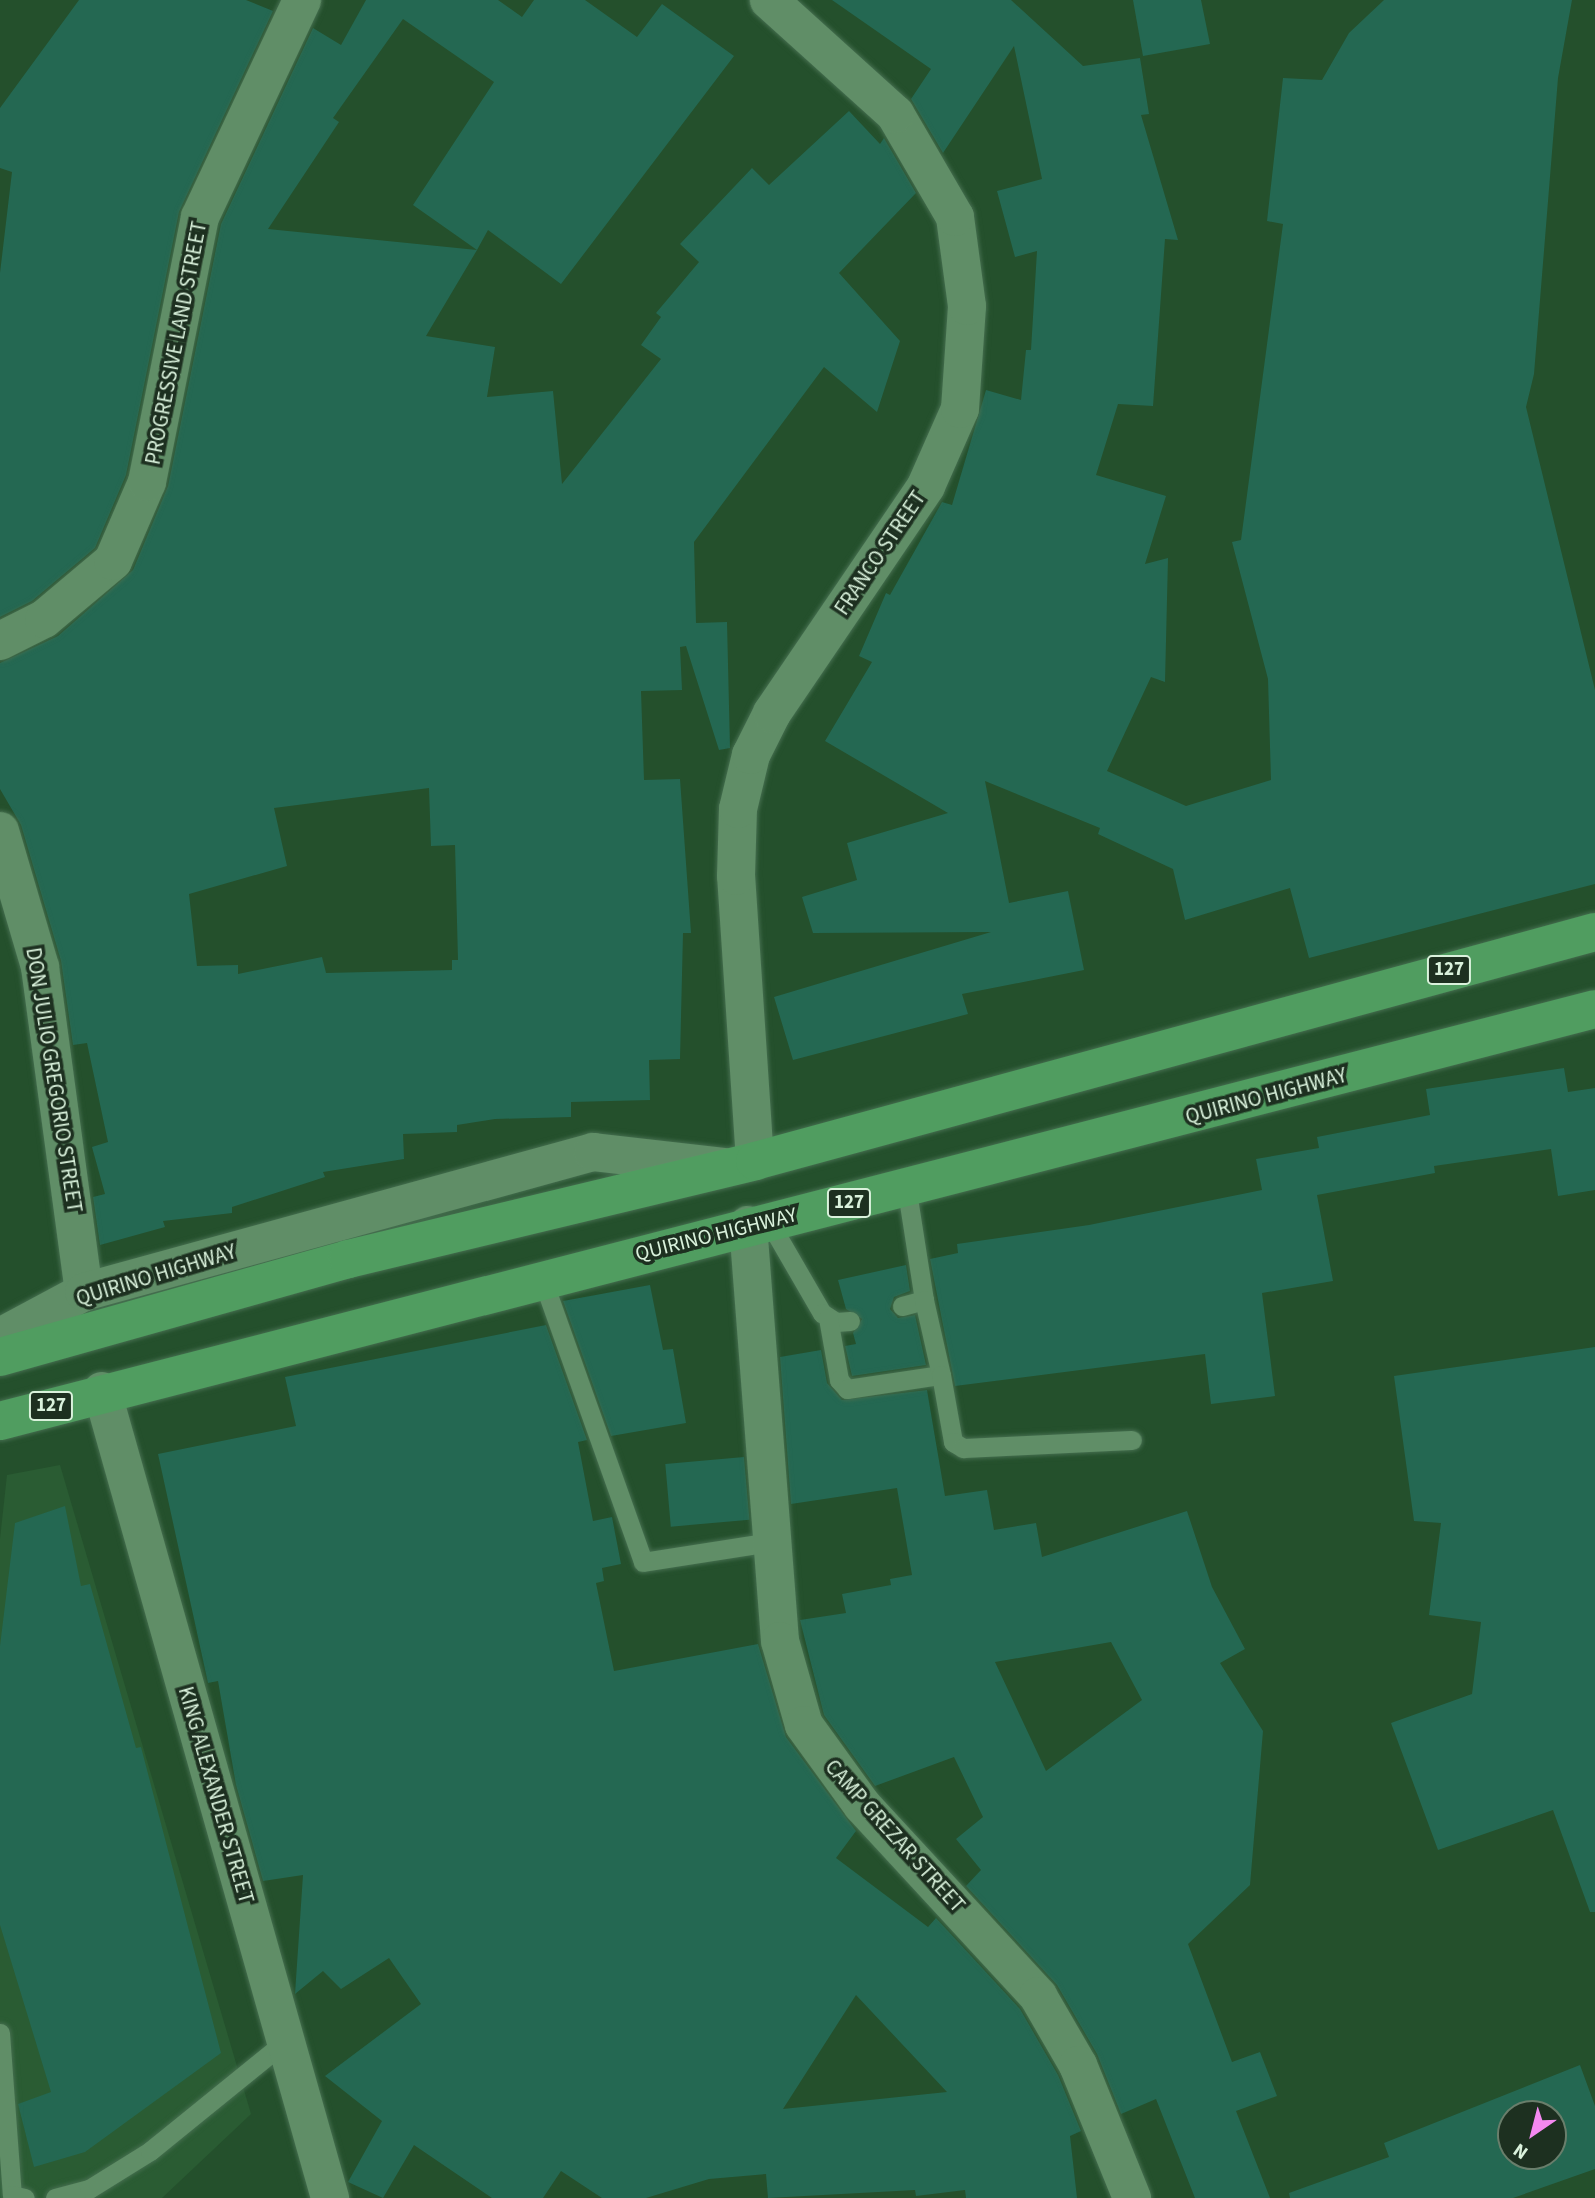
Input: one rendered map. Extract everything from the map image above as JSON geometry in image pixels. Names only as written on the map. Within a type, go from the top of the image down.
[{"type":"main road","name":"QUIRINO HIGHWAY","points":[[0,1357],[348,1259],[740,1164],[1595,932]]},
{"type":"main road","name":"QUIRINO HIGHWAY","points":[[0,1421],[102,1391],[758,1223],[907,1191],[1595,1009]]},
{"type":"street","name":"PROGRESSIVE LAND STREET","points":[[0,641],[44,619],[113,561],[147,482],[200,216],[302,0]]},
{"type":"street","name":"FRANCO STREET","points":[[740,1164],[736,876],[738,809],[751,755],[778,702],[926,486],[960,409],[967,306],[955,217],[895,114],[769,0]]},
{"type":"street","name":"DON JULIO GREGORIO STREET","points":[[0,831],[40,967],[84,1292]]},
{"type":"street","name":"QUIRINO HIGHWAY","points":[[0,1338],[84,1292],[593,1152],[740,1164]]},
{"type":"street","name":"CAMP GREZAR STREET","points":[[758,1223],[771,1542],[780,1642],[804,1726],[862,1805],[1038,1996],[1078,2066],[1132,2198]]},
{"type":"street","name":"KING ALEXANDER STREET","points":[[102,1391],[330,2198]]},
{"type":"lane","points":[[907,1191],[953,1442],[963,1448],[1132,1440]]},
{"type":"lane","points":[[758,1223],[828,1318],[839,1380],[847,1389],[941,1376]]},
{"type":"lane","points":[[542,1278],[643,1562],[771,1542]]},
{"type":"lane","points":[[902,1306],[925,1300]]},
{"type":"lane","points":[[828,1318],[850,1321]]},
{"type":"lane","points":[[0,2033],[12,2195],[25,2198]]},
{"type":"lane","points":[[55,2198],[89,2189],[150,2151],[287,2040]]},
{"type":"shaded area","points":[[60,1465],[251,2114],[162,2198],[0,2198],[0,1539],[7,1475]]},
{"type":"building","points":[[79,0],[246,0],[273,11],[179,212],[126,475],[95,548],[32,601],[0,617],[0,273],[12,172],[0,168],[0,108]]},
{"type":"building","points":[[366,0],[498,0],[522,17],[534,0],[585,0],[637,37],[662,4],[734,56],[561,284],[488,230],[477,250],[426,336],[495,347],[487,397],[553,391],[562,484],[661,359],[641,345],[661,317],[656,313],[699,262],[680,244],[752,168],[769,185],[849,111],[880,144],[884,138],[916,193],[839,273],[900,341],[877,412],[824,367],[694,542],[696,623],[727,622],[730,748],[719,750],[686,646],[680,647],[682,690],[641,691],[644,780],[680,779],[691,933],[683,933],[680,1059],[649,1060],[650,1100],[571,1102],[571,1117],[495,1119],[457,1125],[457,1132],[403,1134],[404,1159],[323,1172],[325,1177],[232,1207],[232,1213],[163,1221],[165,1227],[100,1245],[93,1197],[105,1194],[92,1147],[108,1142],[87,1043],[73,1045],[61,961],[21,825],[0,789],[0,663],[58,636],[133,570],[168,486],[221,224],[313,28],[341,45]],"holes":[[[403,19],[494,82],[413,205],[477,250],[268,229],[339,122],[333,118]],[[429,788],[431,846],[455,845],[458,960],[452,960],[452,970],[326,973],[322,957],[238,974],[238,965],[197,966],[189,894],[287,866],[274,808]]]},
{"type":"building","points":[[832,0],[1011,0],[1083,66],[1140,58],[1149,114],[1141,115],[1178,240],[1165,239],[1153,406],[1118,404],[1096,475],[1166,496],[1145,564],[1168,558],[1165,682],[1151,677],[1107,771],[1186,806],[1271,780],[1268,679],[1232,542],[1241,540],[1283,224],[1267,221],[1283,78],[1322,80],[1349,33],[1384,0],[1572,0],[1558,78],[1534,374],[1526,407],[1595,690],[1595,884],[1309,958],[1290,888],[1185,920],[1173,869],[1098,834],[1100,828],[985,781],[1009,903],[1068,891],[1084,970],[962,994],[968,1014],[793,1060],[774,997],[991,932],[813,933],[802,897],[857,880],[847,843],[948,813],[825,741],[872,662],[859,656],[886,593],[890,595],[942,502],[952,505],[986,390],[1021,400],[1026,350],[1031,350],[1037,251],[1015,257],[997,191],[1042,179],[1014,46],[943,153],[911,99],[931,69]]},
{"type":"building","points":[[1133,0],[1201,0],[1210,44],[1143,56]]},
{"type":"building","points":[[1564,1068],[1568,1092],[1595,1088],[1595,1190],[1558,1196],[1551,1149],[1434,1166],[1435,1173],[1317,1195],[1333,1281],[1262,1293],[1275,1396],[1211,1404],[1205,1354],[955,1386],[930,1259],[958,1253],[957,1244],[1089,1225],[1262,1190],[1256,1159],[1319,1148],[1317,1137],[1430,1115],[1426,1089]]},
{"type":"building","points":[[906,1265],[910,1291],[894,1297],[890,1309],[898,1318],[915,1315],[926,1365],[852,1376],[845,1346],[856,1344],[853,1333],[862,1319],[846,1309],[838,1280]]},
{"type":"building","points":[[650,1285],[663,1350],[673,1349],[686,1423],[611,1436],[563,1301]]},
{"type":"building","points":[[546,1325],[587,1440],[578,1442],[593,1521],[612,1517],[621,1564],[602,1568],[604,1581],[596,1583],[614,1671],[758,1644],[786,1737],[856,1831],[836,1858],[928,1927],[936,1918],[1020,2009],[1058,2075],[1081,2131],[1070,2136],[1077,2198],[966,2198],[965,2190],[916,2196],[915,2190],[768,2198],[766,2174],[709,2179],[646,2198],[602,2198],[561,2171],[543,2198],[492,2198],[414,2145],[383,2198],[348,2182],[382,2121],[325,2076],[421,2004],[389,1958],[341,1989],[323,1971],[295,1994],[303,1875],[263,1881],[236,1785],[218,1681],[208,1683],[158,1454],[296,1426],[285,1377]],"holes":[[[856,1995],[947,2092],[783,2109]]]},
{"type":"building","points":[[1595,1347],[1595,1912],[1590,1912],[1553,1810],[1438,1850],[1391,1723],[1472,1694],[1481,1622],[1429,1615],[1441,1523],[1414,1521],[1394,1376]]},
{"type":"building","points":[[821,1350],[827,1383],[842,1400],[927,1390],[945,1496],[987,1490],[994,1530],[1036,1523],[1042,1557],[1187,1511],[1212,1587],[1245,1649],[1220,1663],[1263,1731],[1250,1885],[1188,1944],[1232,2062],[1260,2052],[1277,2096],[1236,2111],[1270,2198],[1195,2198],[1156,2099],[1121,2114],[1097,2054],[1057,1985],[966,1886],[981,1870],[956,1839],[983,1817],[954,1757],[875,1786],[824,1715],[800,1620],[846,1613],[842,1594],[891,1585],[890,1579],[912,1575],[897,1488],[791,1504],[780,1357]],"holes":[[[1111,1642],[1142,1700],[1046,1771],[995,1662]]]},
{"type":"building","points":[[744,1457],[749,1520],[671,1527],[665,1464]]},
{"type":"building","points":[[65,1506],[81,1586],[90,1584],[136,1748],[141,1747],[221,2053],[85,2152],[34,2167],[18,2104],[51,2092],[0,1925],[0,1646],[15,1523]]},
{"type":"building","points":[[1580,2065],[1595,2106],[1595,2169],[1513,2198],[1290,2198],[1289,2193],[1389,2157],[1384,2143]]}]
